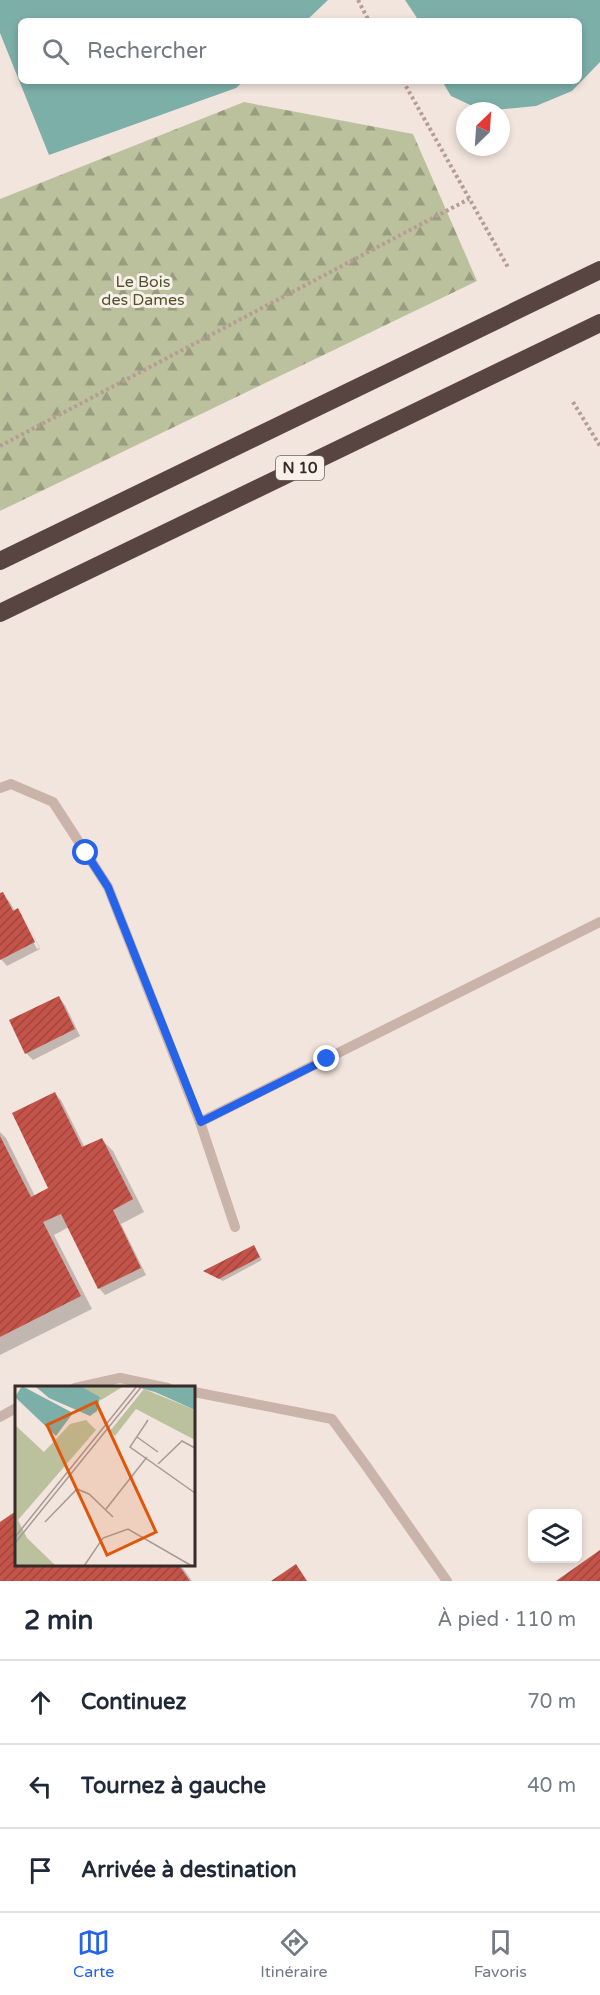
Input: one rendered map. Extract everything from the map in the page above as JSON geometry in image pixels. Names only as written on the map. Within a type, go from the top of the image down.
[{"type":"highway","points":[[0,561],[600,270]]},
{"type":"highway","name":"N 10","points":[[0,613],[600,323]]},
{"type":"lane","points":[[0,788],[11,784],[53,802],[108,887],[201,1122],[235,1227]]},
{"type":"lane","points":[[201,1122],[600,922]]},
{"type":"lane","points":[[84,1386],[120,1378],[158,1386]]},
{"type":"lane","points":[[195,1392],[332,1419],[447,1581]]},
{"type":"lane","points":[[0,1418],[15,1409]]},
{"type":"path","points":[[358,0],[367,18]]},
{"type":"path","points":[[405,84],[509,269]]},
{"type":"path","points":[[0,446],[470,199]]},
{"type":"path","points":[[573,402],[600,446]]},
{"type":"green space","name":"Le Bois des Dames","points":[[244,102],[413,134],[477,281],[0,511],[0,199]]},
{"type":"water","points":[[0,0],[328,0],[309,18],[18,18],[18,78],[0,33]]},
{"type":"water","points":[[405,0],[600,0],[600,62],[582,81],[582,18],[417,18]]},
{"type":"water","points":[[20,84],[241,84],[236,88],[49,155]]},
{"type":"water","points":[[444,84],[579,84],[572,91],[536,106],[510,108],[510,102],[464,102],[451,96]]},
{"type":"building","points":[[3,892],[13,911],[18,908],[35,942],[0,960],[0,893]]},
{"type":"building","points":[[59,996],[75,1029],[25,1054],[9,1020]]},
{"type":"building","points":[[55,1092],[82,1147],[102,1138],[133,1199],[113,1210],[141,1268],[98,1289],[61,1214],[43,1222],[81,1296],[0,1337],[0,1136],[31,1197],[48,1188],[12,1113]]},
{"type":"building","points":[[254,1245],[260,1257],[219,1279],[203,1271]]},
{"type":"building","points":[[15,1512],[15,1566],[179,1566],[190,1581],[0,1581],[0,1522]]},
{"type":"building","points":[[600,1550],[600,1581],[556,1581],[582,1563]]},
{"type":"building","points":[[296,1564],[307,1581],[271,1581]]},
{"type":"route","points":[[86,853],[108,887],[201,1122],[327,1059]]}]
